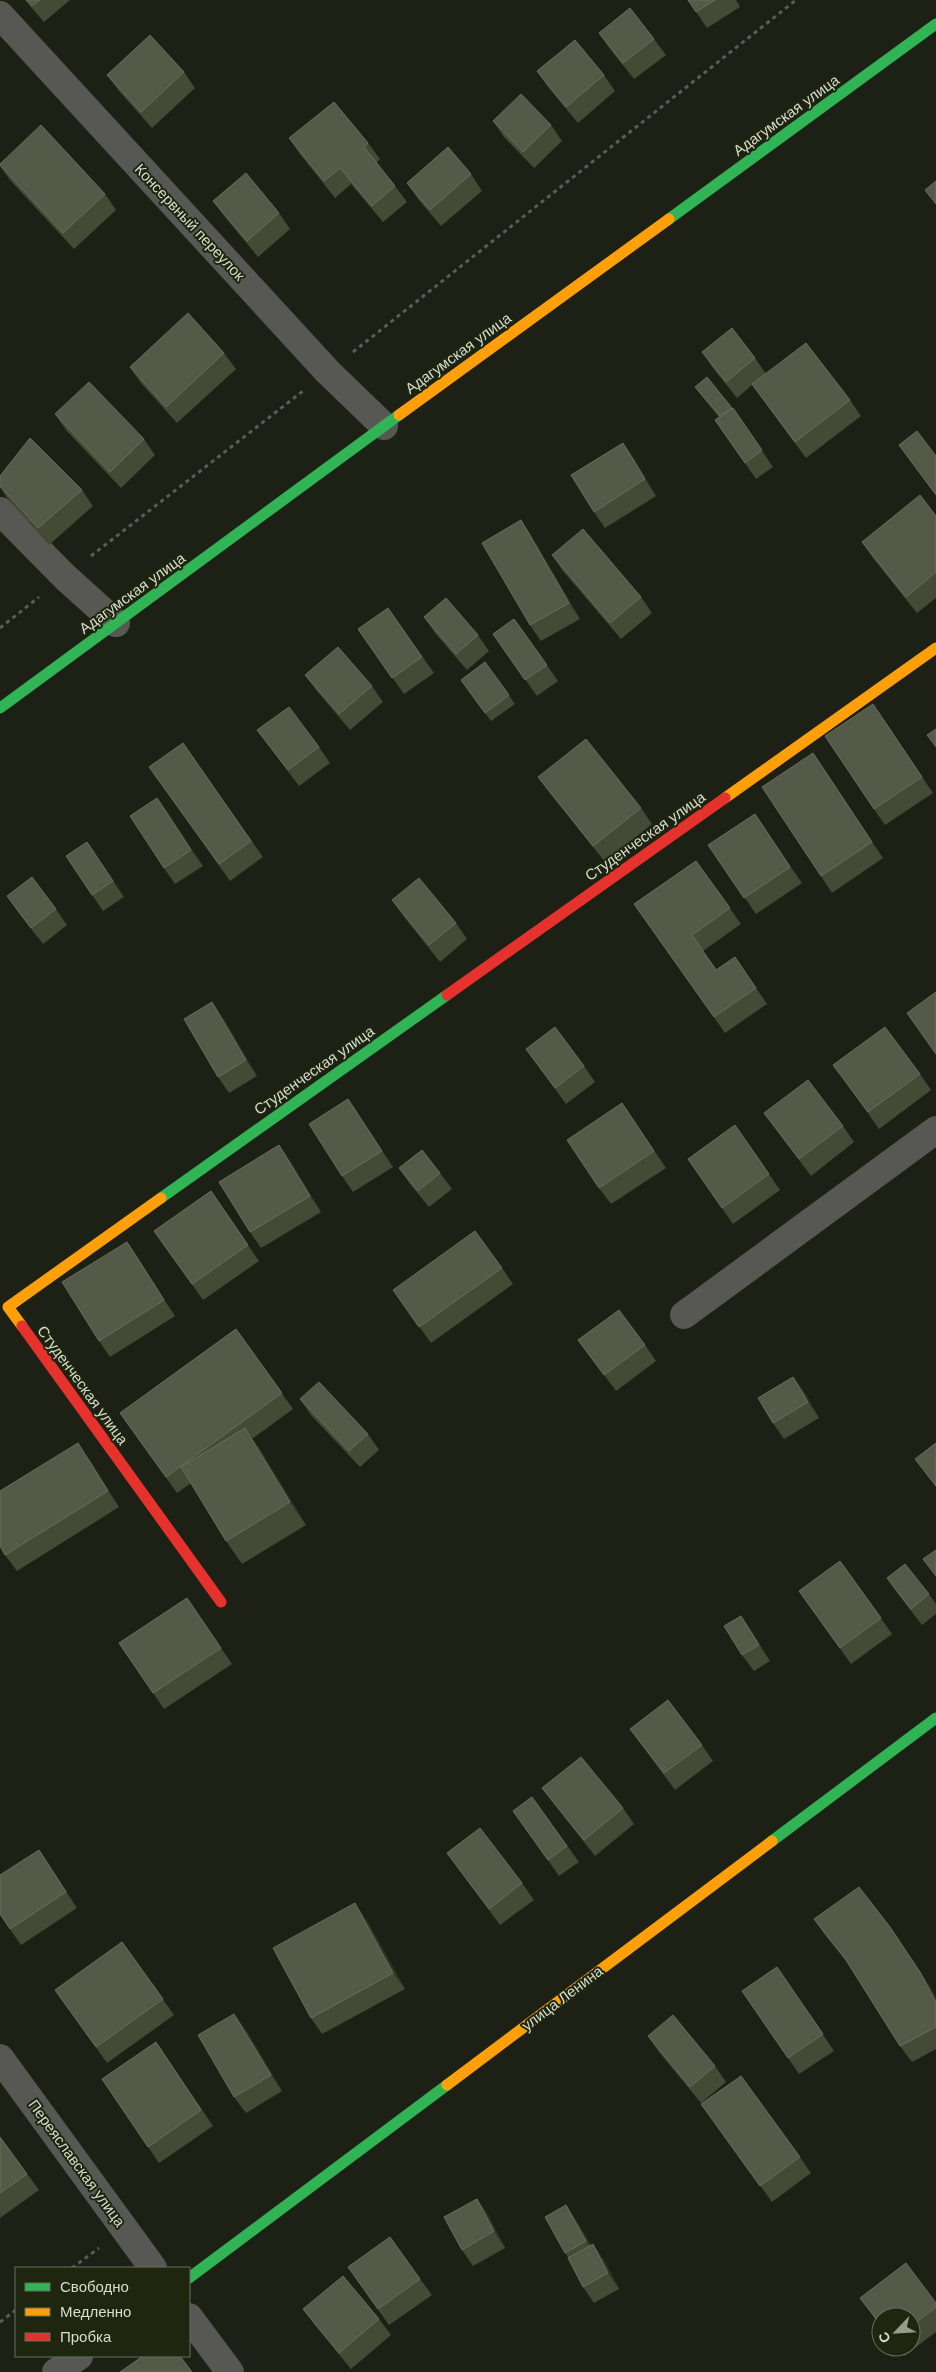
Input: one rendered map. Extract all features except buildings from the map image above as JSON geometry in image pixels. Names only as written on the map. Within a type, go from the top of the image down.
[{"type":"street","name":"Консервный переулок","points":[[0,15],[328,372],[384,426]]},
{"type":"street","name":"Адагумская улица","points":[[0,708],[936,24]]},
{"type":"street","points":[[0,511],[65,577],[116,623]]},
{"type":"street","name":"Студенческая улица","points":[[222,1602],[8,1306],[936,648]]},
{"type":"street","points":[[684,1315],[936,1130]]},
{"type":"street","name":"улица Ленина","points":[[190,2277],[936,1718]]},
{"type":"street","name":"Переяславская улица","points":[[0,2058],[152,2267]]},
{"type":"street","points":[[190,2317],[230,2372]]},
{"type":"street","points":[[56,2372],[78,2357]]},
{"type":"path","points":[[0,628],[328,372],[796,0]]},
{"type":"path","points":[[0,2322],[15,2311]]},
{"type":"traffic: fast","points":[[669,219],[936,24]]},
{"type":"traffic: fast","points":[[0,708],[399,415]]},
{"type":"traffic: fast","points":[[161,1198],[447,995]]},
{"type":"traffic: fast","points":[[772,1841],[936,1718]]},
{"type":"traffic: fast","points":[[190,2277],[447,2085]]},
{"type":"traffic: slow","points":[[399,415],[669,219]]},
{"type":"traffic: slow","points":[[725,798],[936,648]]},
{"type":"traffic: slow","points":[[22,1326],[8,1307],[161,1198]]},
{"type":"traffic: slow","points":[[447,2085],[772,1841]]},
{"type":"traffic: jam","points":[[447,995],[725,798]]},
{"type":"traffic: jam","points":[[22,1326],[221,1602]]}]
